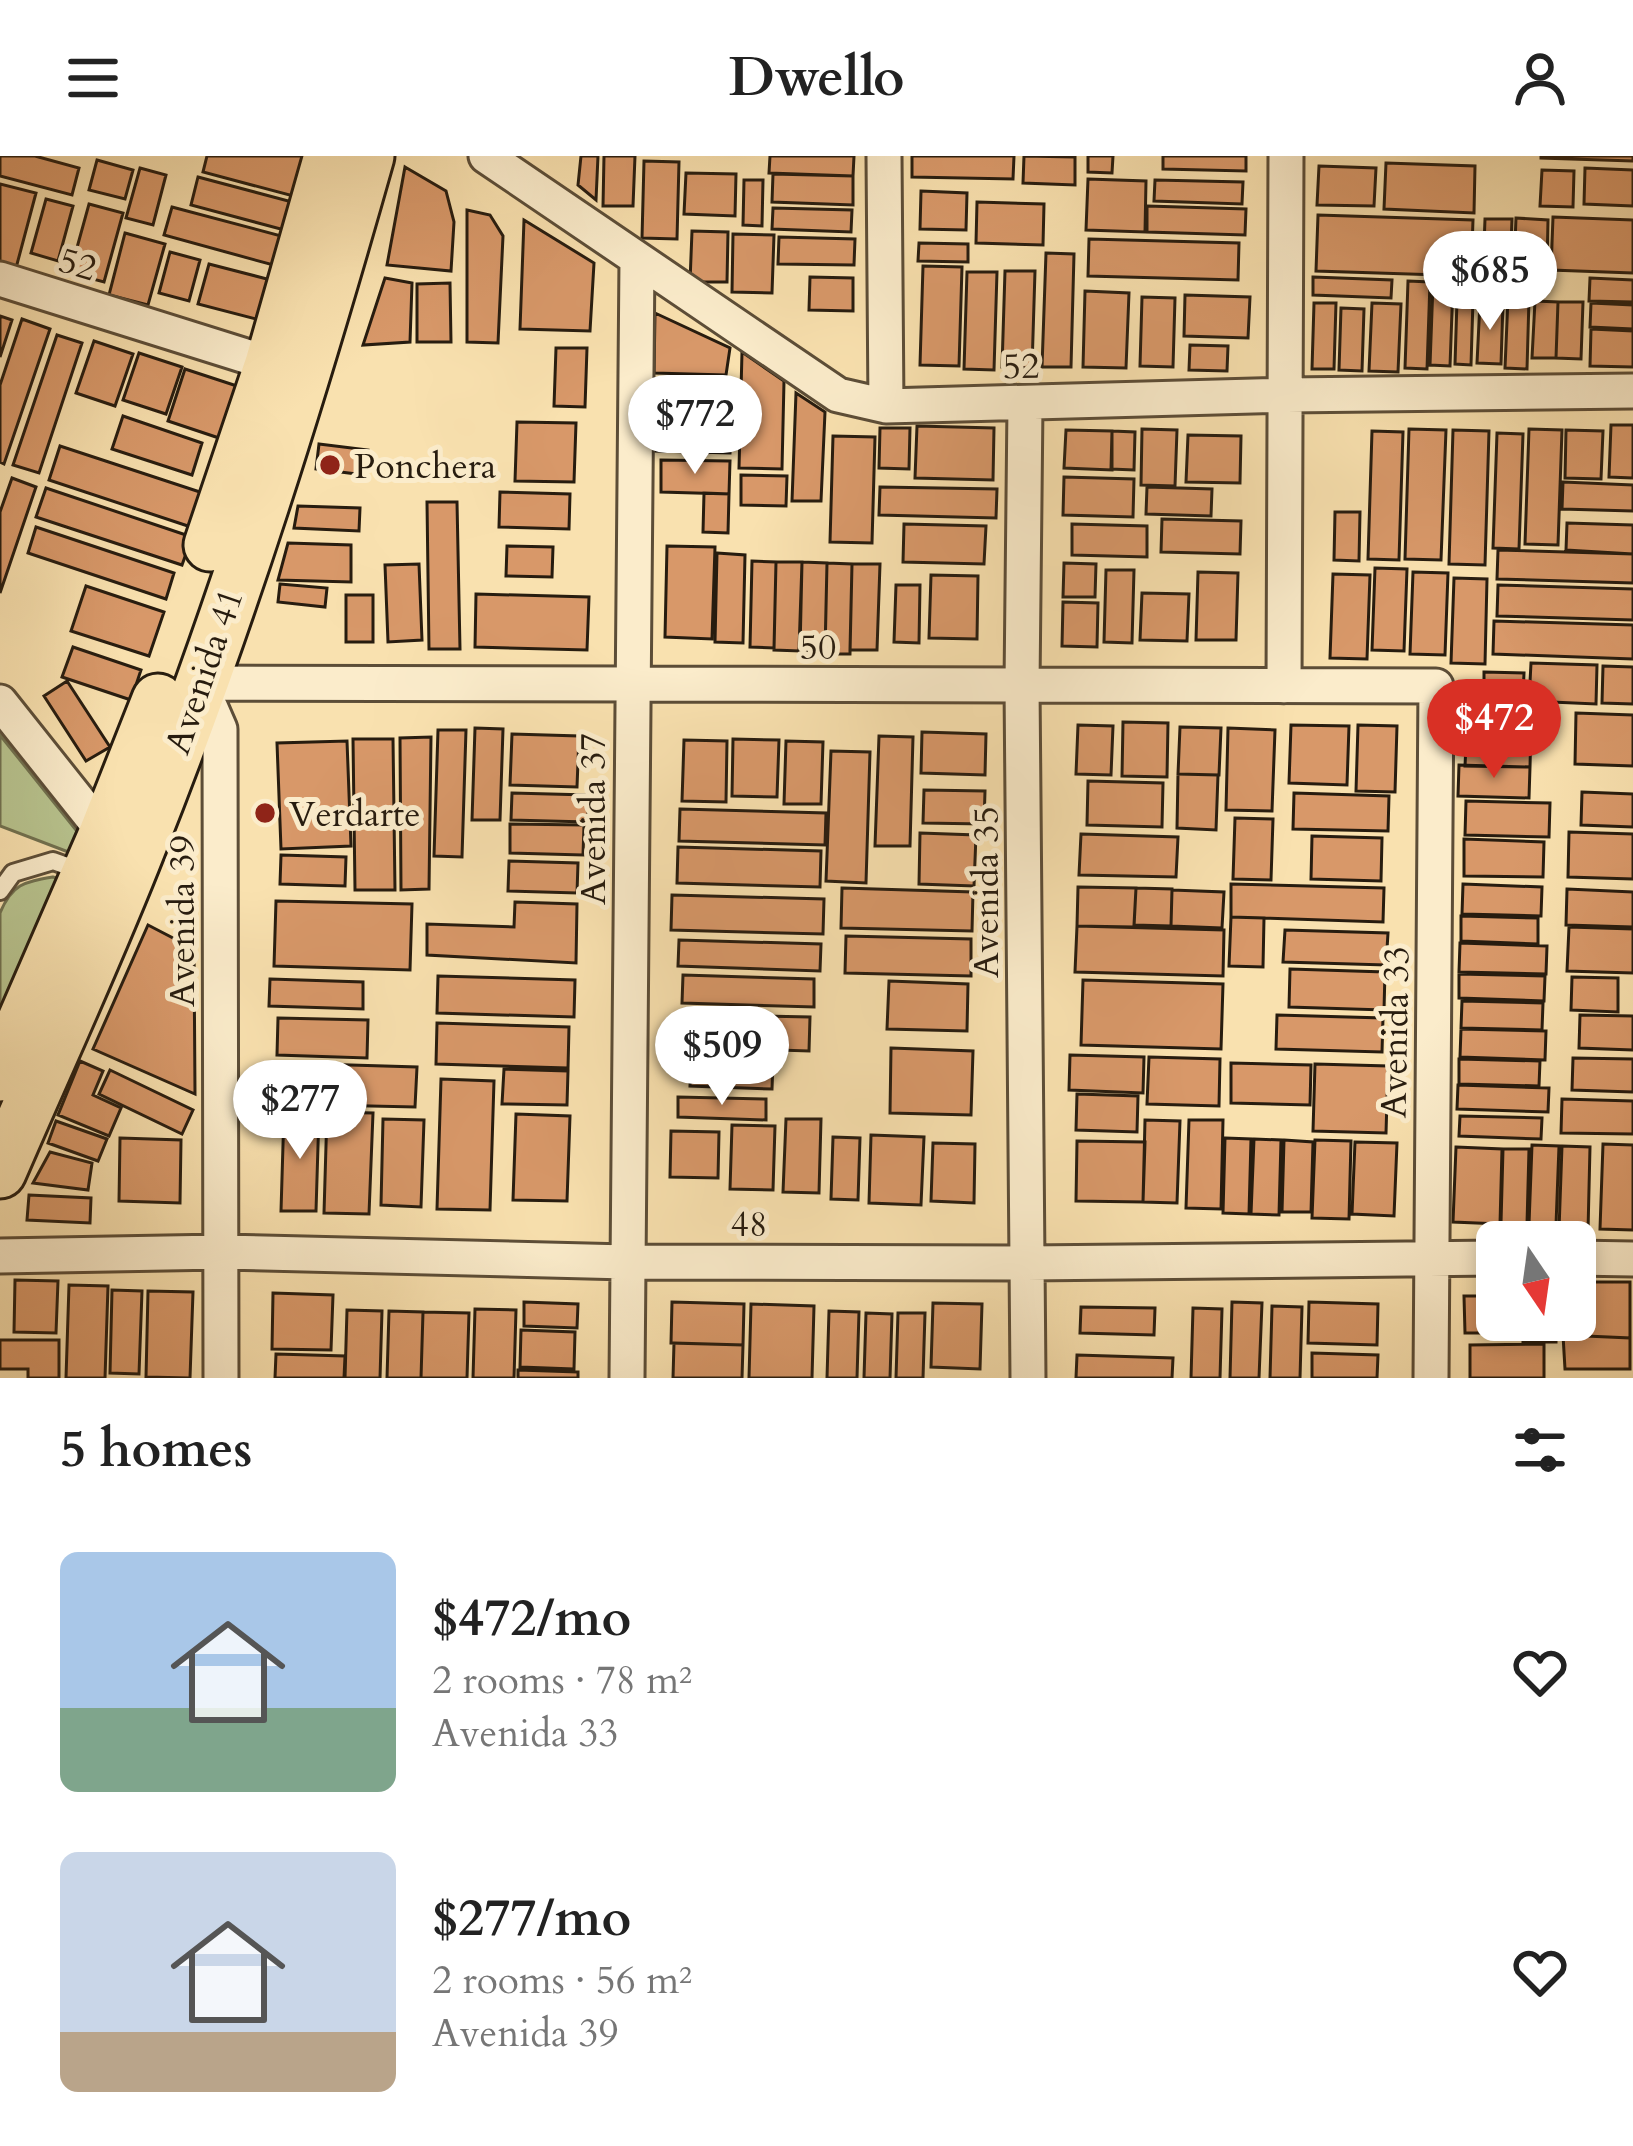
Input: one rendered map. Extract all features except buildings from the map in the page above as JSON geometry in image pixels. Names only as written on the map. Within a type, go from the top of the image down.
[{"type":"main road","name":"Avenida 41","points":[[0,1172],[271,364],[331,156]]},
{"type":"main road","name":"Avenida 41","points":[[1,1069],[200,683],[306,373],[368,156]]},
{"type":"street","name":"52","points":[[486,156],[838,394],[886,406],[1633,391]]},
{"type":"street","points":[[884,156],[886,406]]},
{"type":"street","points":[[1284,686],[1286,156]]},
{"type":"street","name":"Avenida 37","points":[[627,1378],[638,260]]},
{"type":"street","name":"52","points":[[0,279],[271,364]]},
{"type":"street","name":"Avenida 35","points":[[1025,404],[1022,686],[1028,1378]]},
{"type":"street","name":"50","points":[[200,683],[1436,686]]},
{"type":"street","name":"Avenida 39","points":[[200,683],[220,729],[221,1378]]},
{"type":"street","name":"Avenida 33","points":[[1431,1378],[1436,686]]},
{"type":"street","points":[[1,706],[111,851]]},
{"type":"street","name":"48","points":[[0,1256],[221,1252],[627,1262],[1028,1263],[1476,1258]]},
{"type":"street","points":[[1596,1258],[1633,1258]]},
{"type":"lane","points":[[0,891],[13,873],[111,851]]},
{"type":"green space","points":[[0,735],[80,835],[71,853],[0,826]]},
{"type":"green space","points":[[53,877],[63,880],[0,1022],[0,913],[20,886]]},
{"type":"place","name":"Ponchera","points":[[330,465]]},
{"type":"place","name":"Verdarte","points":[[265,813]]}]
